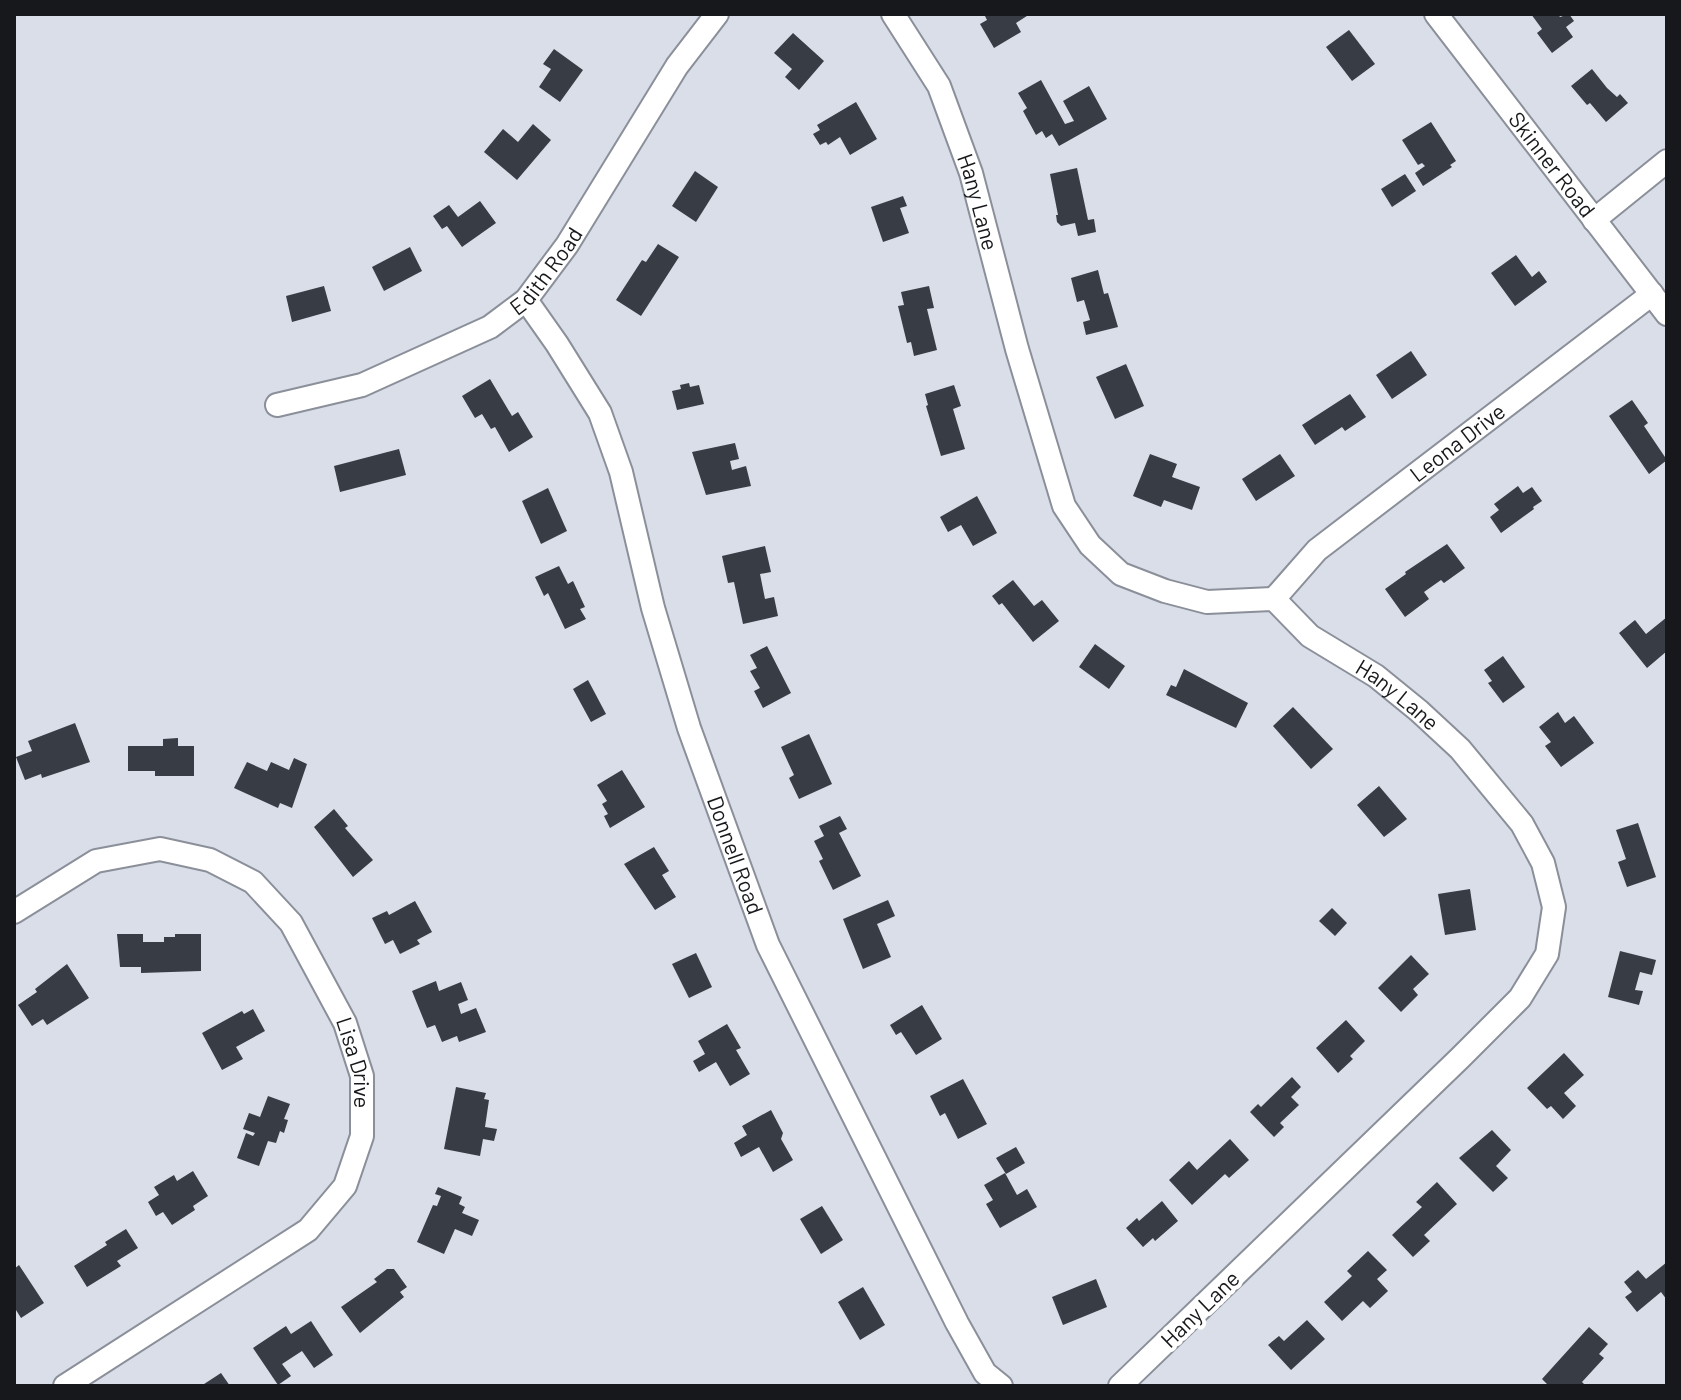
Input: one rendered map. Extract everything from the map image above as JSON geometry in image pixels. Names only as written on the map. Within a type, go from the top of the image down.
[{"type":"street","name":"Edith Road","points":[[277,405],[362,385],[490,327],[526,300],[567,245],[677,66],[717,14]]},
{"type":"street","name":"Hany Lane","points":[[893,14],[939,86],[971,173],[1017,349],[1064,506],[1090,545],[1121,574],[1165,591],[1207,602],[1274,599],[1310,636],[1376,676],[1460,749],[1522,824],[1543,863],[1554,907],[1547,954],[1520,998],[1120,1386]]},
{"type":"street","name":"Skinner Road","points":[[1436,14],[1667,314]]},
{"type":"street","points":[[1594,220],[1667,161]]},
{"type":"street","name":"Leona Drive","points":[[1274,599],[1317,550],[1652,294]]},
{"type":"street","name":"Donnell Road","points":[[526,300],[600,413],[621,472],[653,608],[689,728],[768,945],[957,1323],[985,1373],[1001,1386]]},
{"type":"street","name":"Lisa Drive","points":[[14,912],[96,861],[160,849],[210,860],[253,882],[291,923],[345,1023],[362,1076],[362,1136],[345,1186],[308,1230],[65,1386]]},
{"type":"building","points":[[984,14],[1030,14],[1016,23],[1021,32],[994,48],[980,24],[987,20]]},
{"type":"building","points":[[1531,14],[1558,14],[1560,17],[1569,14],[1574,21],[1566,27],[1573,37],[1552,53],[1537,33],[1542,29]]},
{"type":"building","points":[[1349,30],[1375,64],[1352,81],[1326,47]]},
{"type":"building","points":[[793,33],[824,61],[799,90],[785,77],[792,69],[774,53]]},
{"type":"building","points":[[554,49],[583,70],[560,102],[539,87],[551,69],[543,64]]},
{"type":"building","points":[[1592,69],[1607,88],[1617,97],[1620,94],[1628,103],[1606,122],[1571,86]]},
{"type":"building","points":[[1041,80],[1065,124],[1074,121],[1063,101],[1089,86],[1107,119],[1059,146],[1052,134],[1046,138],[1042,131],[1036,135],[1023,111],[1027,108],[1018,93]]},
{"type":"building","points":[[856,102],[877,139],[850,155],[840,137],[828,145],[826,142],[820,145],[813,134],[820,130],[817,125]]},
{"type":"building","points":[[1431,122],[1456,161],[1423,186],[1415,173],[1425,166],[1422,163],[1418,165],[1402,140]]},
{"type":"building","points":[[533,124],[551,140],[517,180],[484,152],[503,129],[518,142]]},
{"type":"building","points":[[1077,168],[1088,220],[1094,219],[1096,232],[1078,236],[1075,223],[1061,226],[1057,222],[1050,174]]},
{"type":"building","points":[[695,171],[718,187],[696,222],[672,206]]},
{"type":"building","points":[[1405,174],[1416,191],[1392,207],[1381,189]]},
{"type":"building","points":[[903,196],[907,206],[900,208],[909,233],[883,242],[871,207]]},
{"type":"building","points":[[480,201],[496,223],[462,247],[447,226],[442,229],[433,216],[449,205],[458,217]]},
{"type":"building","points":[[658,244],[679,257],[641,316],[616,300],[642,260],[646,262]]},
{"type":"building","points":[[410,247],[422,271],[384,291],[372,267]]},
{"type":"building","points":[[1516,255],[1532,277],[1539,271],[1547,282],[1515,306],[1491,273]]},
{"type":"building","points":[[1098,270],[1118,327],[1086,335],[1083,322],[1090,320],[1084,300],[1077,302],[1071,278]]},
{"type":"building","points":[[324,286],[331,311],[292,322],[286,296]]},
{"type":"building","points":[[929,286],[934,308],[927,309],[937,350],[914,356],[911,342],[907,343],[898,306],[904,305],[901,292]]},
{"type":"building","points":[[1411,351],[1427,375],[1392,399],[1376,375]]},
{"type":"building","points":[[1126,364],[1144,406],[1115,419],[1096,377]]},
{"type":"building","points":[[490,379],[512,416],[518,412],[533,437],[509,452],[495,427],[491,429],[482,414],[475,418],[462,396]]},
{"type":"building","points":[[689,383],[690,387],[699,385],[704,404],[677,410],[672,391]]},
{"type":"building","points":[[954,385],[961,406],[953,409],[965,449],[941,456],[925,394]]},
{"type":"building","points":[[1350,394],[1366,417],[1345,431],[1342,427],[1315,445],[1302,425]]},
{"type":"building","points":[[1632,400],[1648,423],[1644,426],[1667,460],[1649,474],[1609,416]]},
{"type":"building","points":[[735,443],[739,459],[730,461],[732,470],[746,466],[751,486],[706,495],[692,452]]},
{"type":"building","points":[[399,449],[406,475],[340,492],[334,466]]},
{"type":"building","points":[[1150,454],[1177,464],[1172,477],[1200,487],[1192,510],[1164,500],[1161,507],[1133,496]]},
{"type":"building","points":[[1280,454],[1295,476],[1256,501],[1242,479]]},
{"type":"building","points":[[1518,486],[1523,493],[1532,487],[1542,501],[1501,533],[1490,517],[1499,510],[1494,504]]},
{"type":"building","points":[[548,488],[567,531],[541,544],[522,501]]},
{"type":"building","points":[[977,496],[997,533],[973,546],[961,525],[948,532],[940,517]]},
{"type":"building","points":[[1447,544],[1465,568],[1424,592],[1429,599],[1405,617],[1385,589]]},
{"type":"building","points":[[765,546],[771,572],[760,574],[765,599],[774,597],[778,616],[743,624],[734,582],[728,583],[722,556]]},
{"type":"building","points":[[559,566],[568,584],[573,581],[585,607],[580,609],[586,619],[565,629],[548,593],[544,596],[535,577]]},
{"type":"building","points":[[1013,580],[1034,606],[1042,600],[1059,621],[1033,642],[1002,603],[999,605],[992,596]]},
{"type":"building","points":[[1667,617],[1667,651],[1647,668],[1619,633],[1635,620],[1646,634]]},
{"type":"building","points":[[1095,644],[1125,666],[1109,689],[1079,667]]},
{"type":"building","points":[[767,646],[791,693],[763,708],[754,691],[760,688],[750,671],[757,668],[750,655]]},
{"type":"building","points":[[1503,656],[1525,687],[1503,703],[1488,683],[1492,681],[1484,670]]},
{"type":"building","points":[[1184,669],[1248,703],[1236,728],[1166,695],[1171,685],[1176,687]]},
{"type":"building","points":[[588,680],[606,714],[591,722],[573,689]]},
{"type":"building","points":[[1293,707],[1333,749],[1311,769],[1273,726]]},
{"type":"building","points":[[1558,712],[1565,723],[1574,716],[1594,743],[1561,767],[1545,746],[1551,742],[1539,727]]},
{"type":"building","points":[[75,723],[90,762],[42,778],[41,774],[25,780],[16,757],[32,751],[28,741]]},
{"type":"building","points":[[809,734],[832,784],[799,799],[789,778],[794,775],[781,747]]},
{"type":"building","points":[[178,738],[178,746],[194,746],[194,776],[155,776],[155,771],[128,771],[128,746],[163,746],[163,739]]},
{"type":"building","points":[[294,758],[307,764],[292,808],[280,803],[278,808],[234,788],[247,762],[267,771],[271,762],[289,770]]},
{"type":"building","points":[[622,770],[645,807],[610,828],[604,816],[608,814],[602,804],[607,801],[597,785]]},
{"type":"building","points":[[1379,786],[1407,819],[1384,837],[1357,805]]},
{"type":"building","points":[[334,809],[348,826],[345,828],[373,860],[353,877],[314,827]]},
{"type":"building","points":[[840,816],[847,829],[839,833],[861,876],[833,890],[819,861],[823,859],[814,841],[824,836],[819,826]]},
{"type":"building","points":[[1638,823],[1656,877],[1627,887],[1618,862],[1626,859],[1616,830]]},
{"type":"building","points":[[654,847],[669,871],[662,875],[676,897],[655,910],[624,864]]},
{"type":"building","points":[[1470,889],[1476,930],[1445,935],[1438,894]]},
{"type":"building","points":[[888,900],[895,916],[877,924],[891,957],[863,969],[843,919]]},
{"type":"building","points":[[415,901],[432,932],[417,940],[420,944],[400,954],[393,940],[385,944],[372,918],[387,911],[389,915]]},
{"type":"building","points":[[1332,908],[1347,923],[1335,936],[1319,921]]},
{"type":"building","points":[[117,934],[143,934],[143,942],[164,942],[164,937],[175,937],[175,934],[201,934],[201,971],[141,973],[141,967],[120,967]]},
{"type":"building","points":[[1620,951],[1656,960],[1652,975],[1640,972],[1635,990],[1643,991],[1639,1005],[1608,997]]},
{"type":"building","points":[[696,953],[712,987],[689,998],[672,964]]},
{"type":"building","points":[[1411,955],[1429,974],[1413,989],[1418,995],[1401,1012],[1378,988]]},
{"type":"building","points":[[67,964],[89,998],[47,1025],[43,1019],[32,1026],[18,1005]]},
{"type":"building","points":[[436,981],[439,991],[461,982],[468,1000],[458,1004],[461,1014],[476,1008],[486,1032],[459,1042],[457,1036],[442,1042],[435,1025],[427,1028],[412,991]]},
{"type":"building","points":[[922,1005],[942,1039],[916,1055],[901,1032],[896,1035],[890,1025]]},
{"type":"building","points":[[253,1009],[265,1031],[236,1047],[243,1059],[222,1070],[202,1033],[242,1011],[244,1014]]},
{"type":"building","points":[[1346,1020],[1365,1041],[1350,1056],[1353,1059],[1338,1073],[1316,1048]]},
{"type":"building","points":[[727,1024],[741,1048],[736,1050],[750,1074],[730,1086],[716,1062],[699,1072],[693,1061],[705,1054],[698,1041]]},
{"type":"building","points":[[1564,1053],[1584,1075],[1564,1093],[1576,1106],[1563,1119],[1551,1106],[1547,1109],[1527,1088]]},
{"type":"building","points":[[1292,1077],[1301,1087],[1291,1097],[1299,1105],[1280,1123],[1284,1127],[1274,1137],[1250,1112],[1258,1104],[1261,1107]]},
{"type":"building","points":[[963,1079],[987,1124],[958,1139],[945,1113],[940,1116],[930,1096]]},
{"type":"building","points":[[456,1087],[486,1093],[484,1099],[489,1100],[485,1127],[497,1129],[494,1141],[483,1139],[480,1156],[444,1149]]},
{"type":"building","points":[[268,1096],[290,1104],[284,1119],[288,1120],[284,1133],[280,1131],[276,1143],[268,1141],[259,1166],[237,1158],[246,1133],[253,1136],[255,1133],[243,1129],[249,1113],[260,1117]]},
{"type":"building","points":[[771,1110],[783,1133],[781,1139],[793,1160],[773,1172],[759,1147],[741,1157],[734,1143],[747,1135],[742,1126]]},
{"type":"building","points":[[1492,1130],[1511,1150],[1496,1166],[1508,1178],[1493,1192],[1459,1158]]},
{"type":"building","points":[[1230,1139],[1249,1160],[1229,1178],[1225,1174],[1192,1205],[1169,1180],[1189,1161],[1197,1170]]},
{"type":"building","points":[[1016,1147],[1025,1163],[1006,1174],[996,1158]]},
{"type":"building","points":[[193,1171],[208,1196],[193,1206],[195,1210],[172,1225],[163,1212],[156,1216],[148,1202],[159,1195],[154,1187],[174,1175],[177,1181]]},
{"type":"building","points":[[1005,1173],[1017,1195],[1027,1189],[1037,1207],[1000,1228],[986,1204],[993,1200],[984,1185]]},
{"type":"building","points":[[1437,1182],[1457,1204],[1424,1235],[1430,1241],[1413,1257],[1392,1235],[1422,1207],[1416,1202]]},
{"type":"building","points":[[438,1187],[462,1197],[459,1204],[465,1207],[462,1213],[479,1220],[472,1236],[455,1229],[444,1254],[417,1242],[433,1205],[437,1206],[441,1196],[435,1194]]},
{"type":"building","points":[[1162,1201],[1178,1221],[1143,1247],[1126,1228]]},
{"type":"building","points":[[822,1206],[843,1240],[821,1254],[800,1219]]},
{"type":"building","points":[[126,1229],[138,1248],[117,1261],[121,1266],[87,1287],[74,1266]]},
{"type":"building","points":[[1368,1251],[1387,1270],[1377,1279],[1388,1291],[1370,1308],[1363,1301],[1342,1321],[1324,1302],[1352,1276],[1347,1271]]},
{"type":"building","points":[[1667,1262],[1667,1300],[1661,1292],[1637,1312],[1625,1297],[1632,1292],[1624,1282],[1638,1270],[1646,1279]]},
{"type":"building","points":[[19,1265],[44,1303],[21,1318],[14,1311],[14,1269]]},
{"type":"building","points":[[387,1269],[394,1269],[407,1287],[400,1292],[404,1297],[360,1333],[341,1307],[377,1282],[374,1279]]},
{"type":"building","points":[[1096,1279],[1107,1307],[1063,1325],[1052,1297]]},
{"type":"building","points":[[863,1287],[885,1325],[860,1340],[838,1302]]},
{"type":"building","points":[[1307,1320],[1325,1339],[1291,1370],[1268,1345],[1279,1336],[1284,1341]]},
{"type":"building","points":[[311,1321],[333,1355],[314,1368],[302,1351],[282,1364],[291,1376],[278,1385],[253,1348],[286,1326],[291,1334]]},
{"type":"building","points":[[1589,1327],[1608,1344],[1599,1354],[1604,1358],[1582,1382],[1586,1386],[1549,1386],[1542,1379]]},
{"type":"building","points":[[221,1373],[230,1386],[201,1386]]}]
